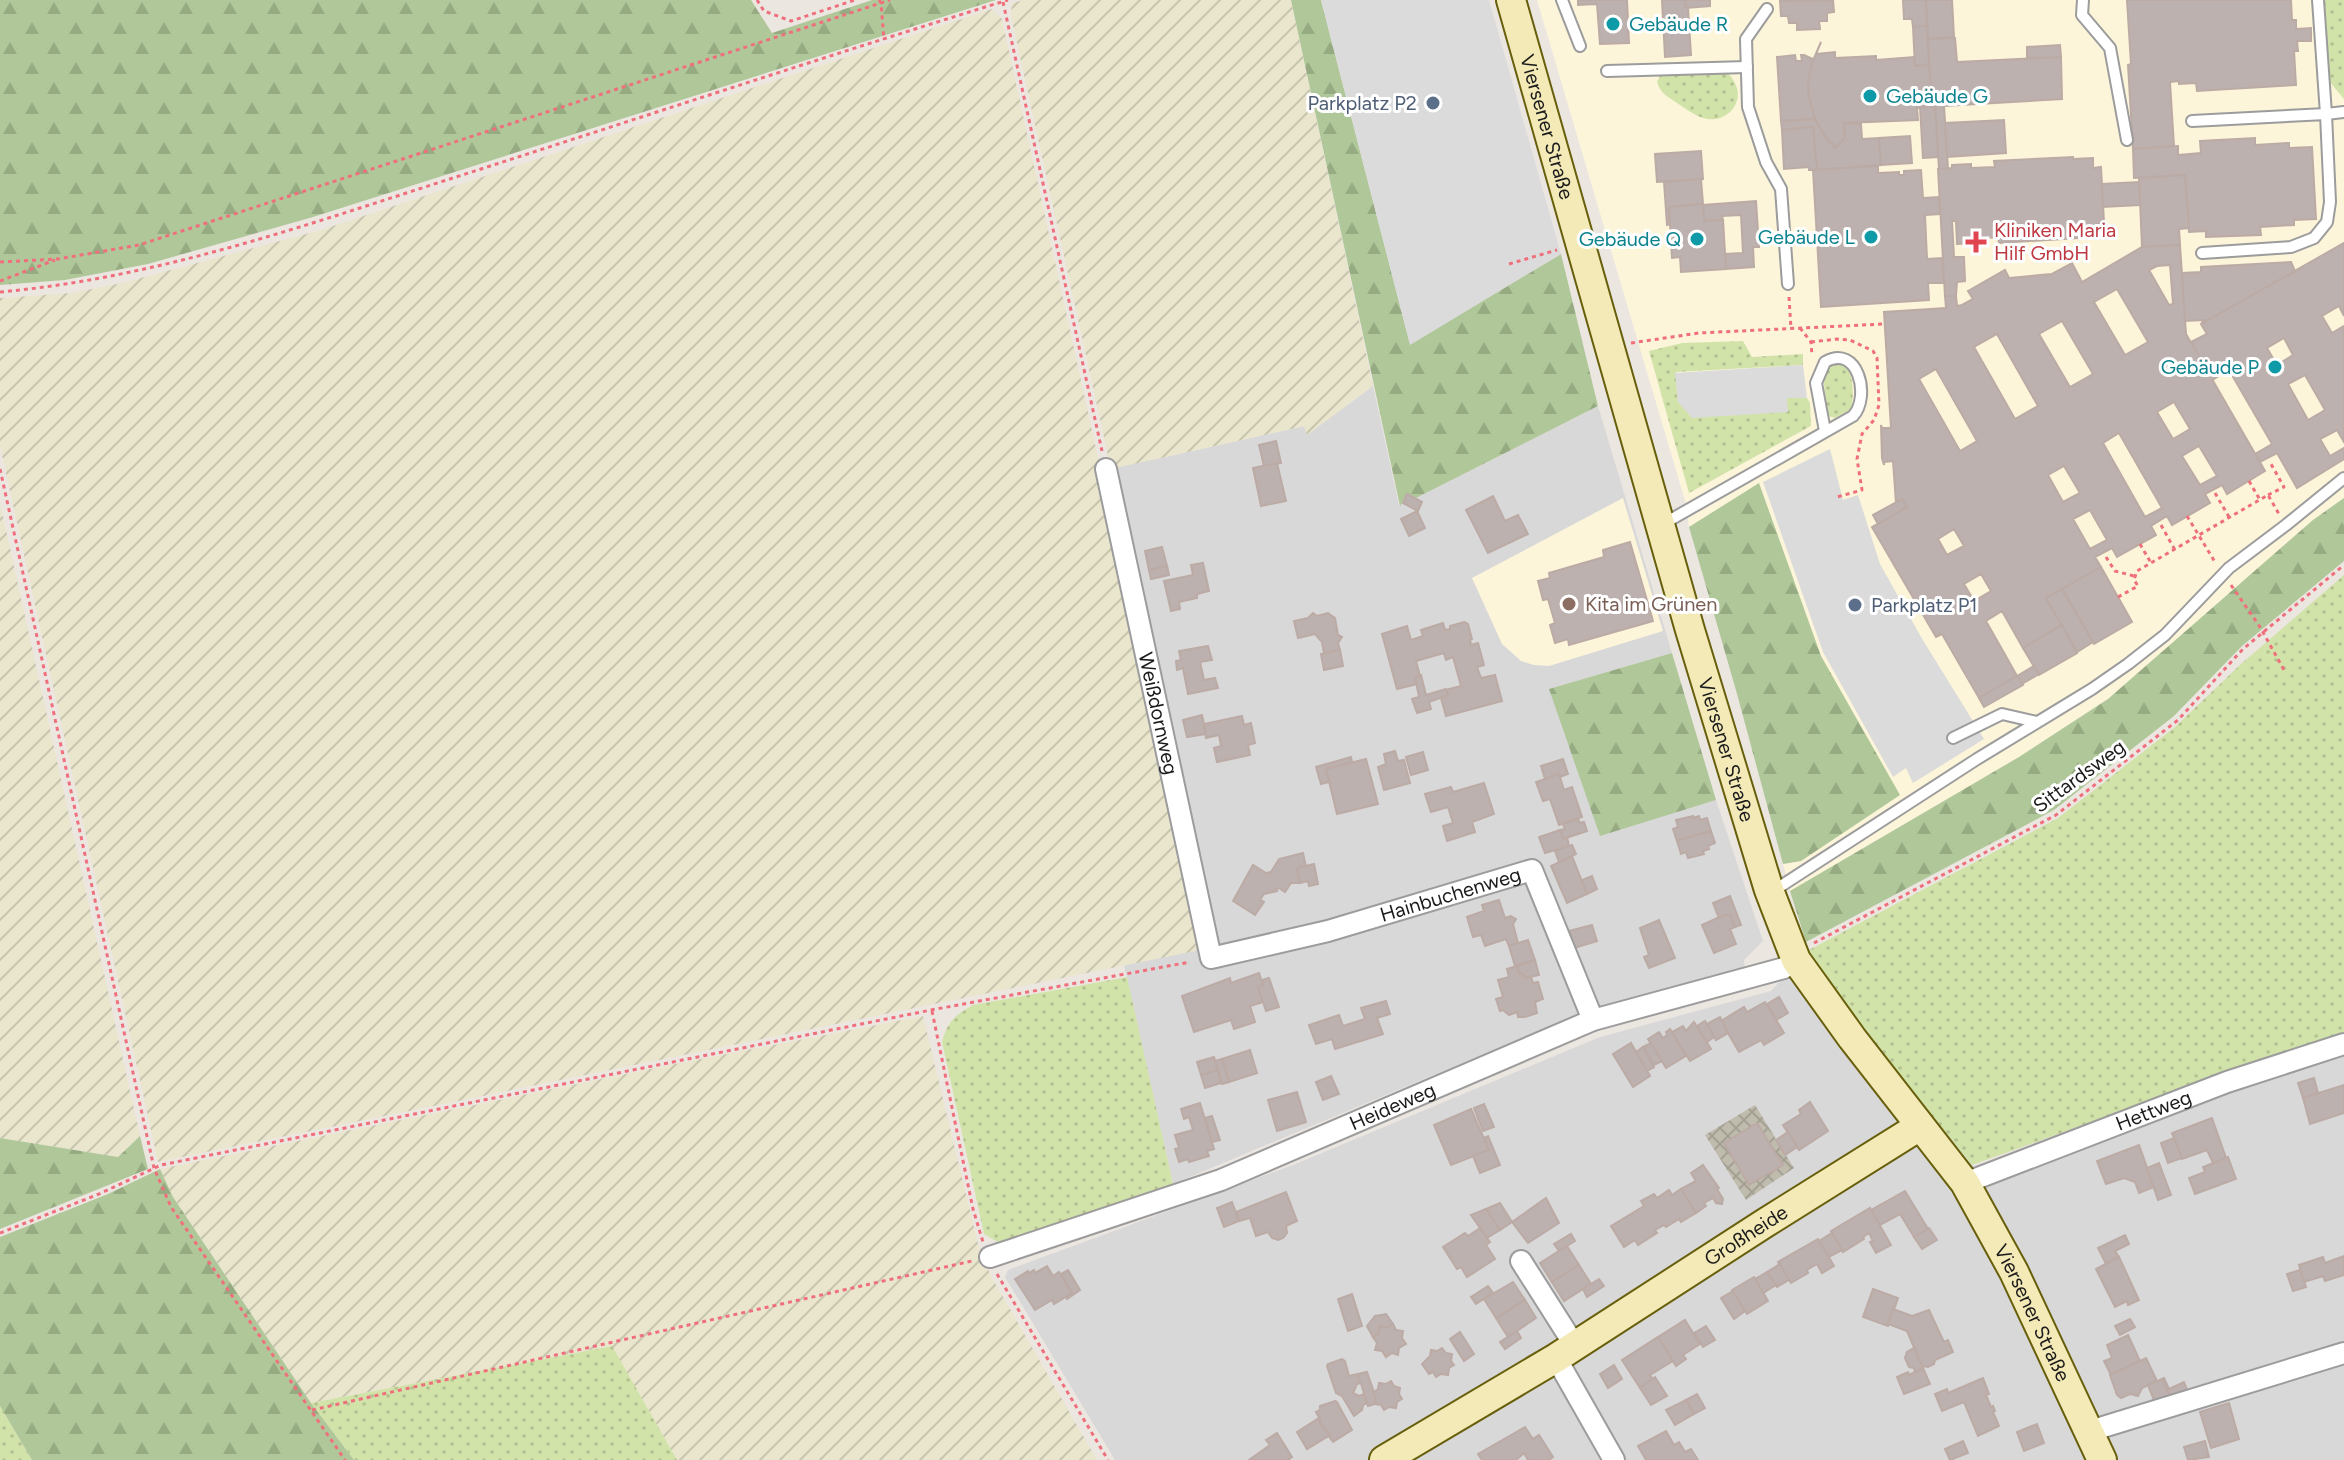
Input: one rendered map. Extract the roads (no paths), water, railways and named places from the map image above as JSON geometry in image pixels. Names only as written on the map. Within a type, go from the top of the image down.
[{"type":"main road","name":"Viersener Straße","points":[[1511,0],[1660,525],[1769,890],[1796,960],[1852,1038],[1965,1183],[2014,1272],[2102,1460]]},
{"type":"main road","name":"Großheide","points":[[1384,1460],[1565,1352],[1920,1126]]},
{"type":"street","name":"Weißdornweg","points":[[1106,469],[1211,958]]},
{"type":"street","name":"Hainbuchenweg","points":[[1211,958],[1328,931],[1532,870],[1593,1020]]},
{"type":"street","name":"Heideweg","points":[[990,1257],[1221,1180],[1593,1020],[1784,968],[1796,960]]},
{"type":"street","name":"Hettweg","points":[[1965,1183],[2227,1082],[2344,1044]]},
{"type":"street","points":[[1521,1261],[1614,1460]]},
{"type":"street","points":[[2090,1431],[2344,1353]]},
{"type":"lane","points":[[1562,0],[1580,46]]},
{"type":"lane","points":[[2083,0],[2082,15],[2110,48],[2127,140]]},
{"type":"lane","points":[[2202,253],[2291,247],[2314,238],[2327,222],[2330,202],[2318,0]]},
{"type":"lane","points":[[1767,9],[1746,39],[1748,107],[1766,162],[1781,189],[1788,284]]},
{"type":"lane","points":[[1607,71],[1747,67]]},
{"type":"lane","points":[[2192,121],[2344,112]]},
{"type":"lane","points":[[1660,525],[1853,416],[1861,397],[1856,367],[1844,358],[1825,362],[1816,383],[1825,431]]},
{"type":"lane","points":[[1769,890],[1781,886],[2128,664],[2165,635],[2222,573],[2344,478]]},
{"type":"lane","points":[[1953,738],[2002,714],[2037,722]]},
{"type":"place","name":"Gebäude R","points":[[1613,24]]},
{"type":"place","name":"Gebäude G","points":[[1870,96]]},
{"type":"place","name":"Parkplatz P2","points":[[1433,103]]},
{"type":"place","name":"Gebäude L","points":[[1871,237]]},
{"type":"place","name":"Gebäude Q","points":[[1697,239]]},
{"type":"place","name":"Kliniken Maria Hilf GmbH","points":[[1976,242]]},
{"type":"place","name":"Gebäude P","points":[[2275,367]]},
{"type":"place","name":"Kita im Grünen","points":[[1569,604]]},
{"type":"place","name":"Parkplatz P1","points":[[1855,605]]}]
